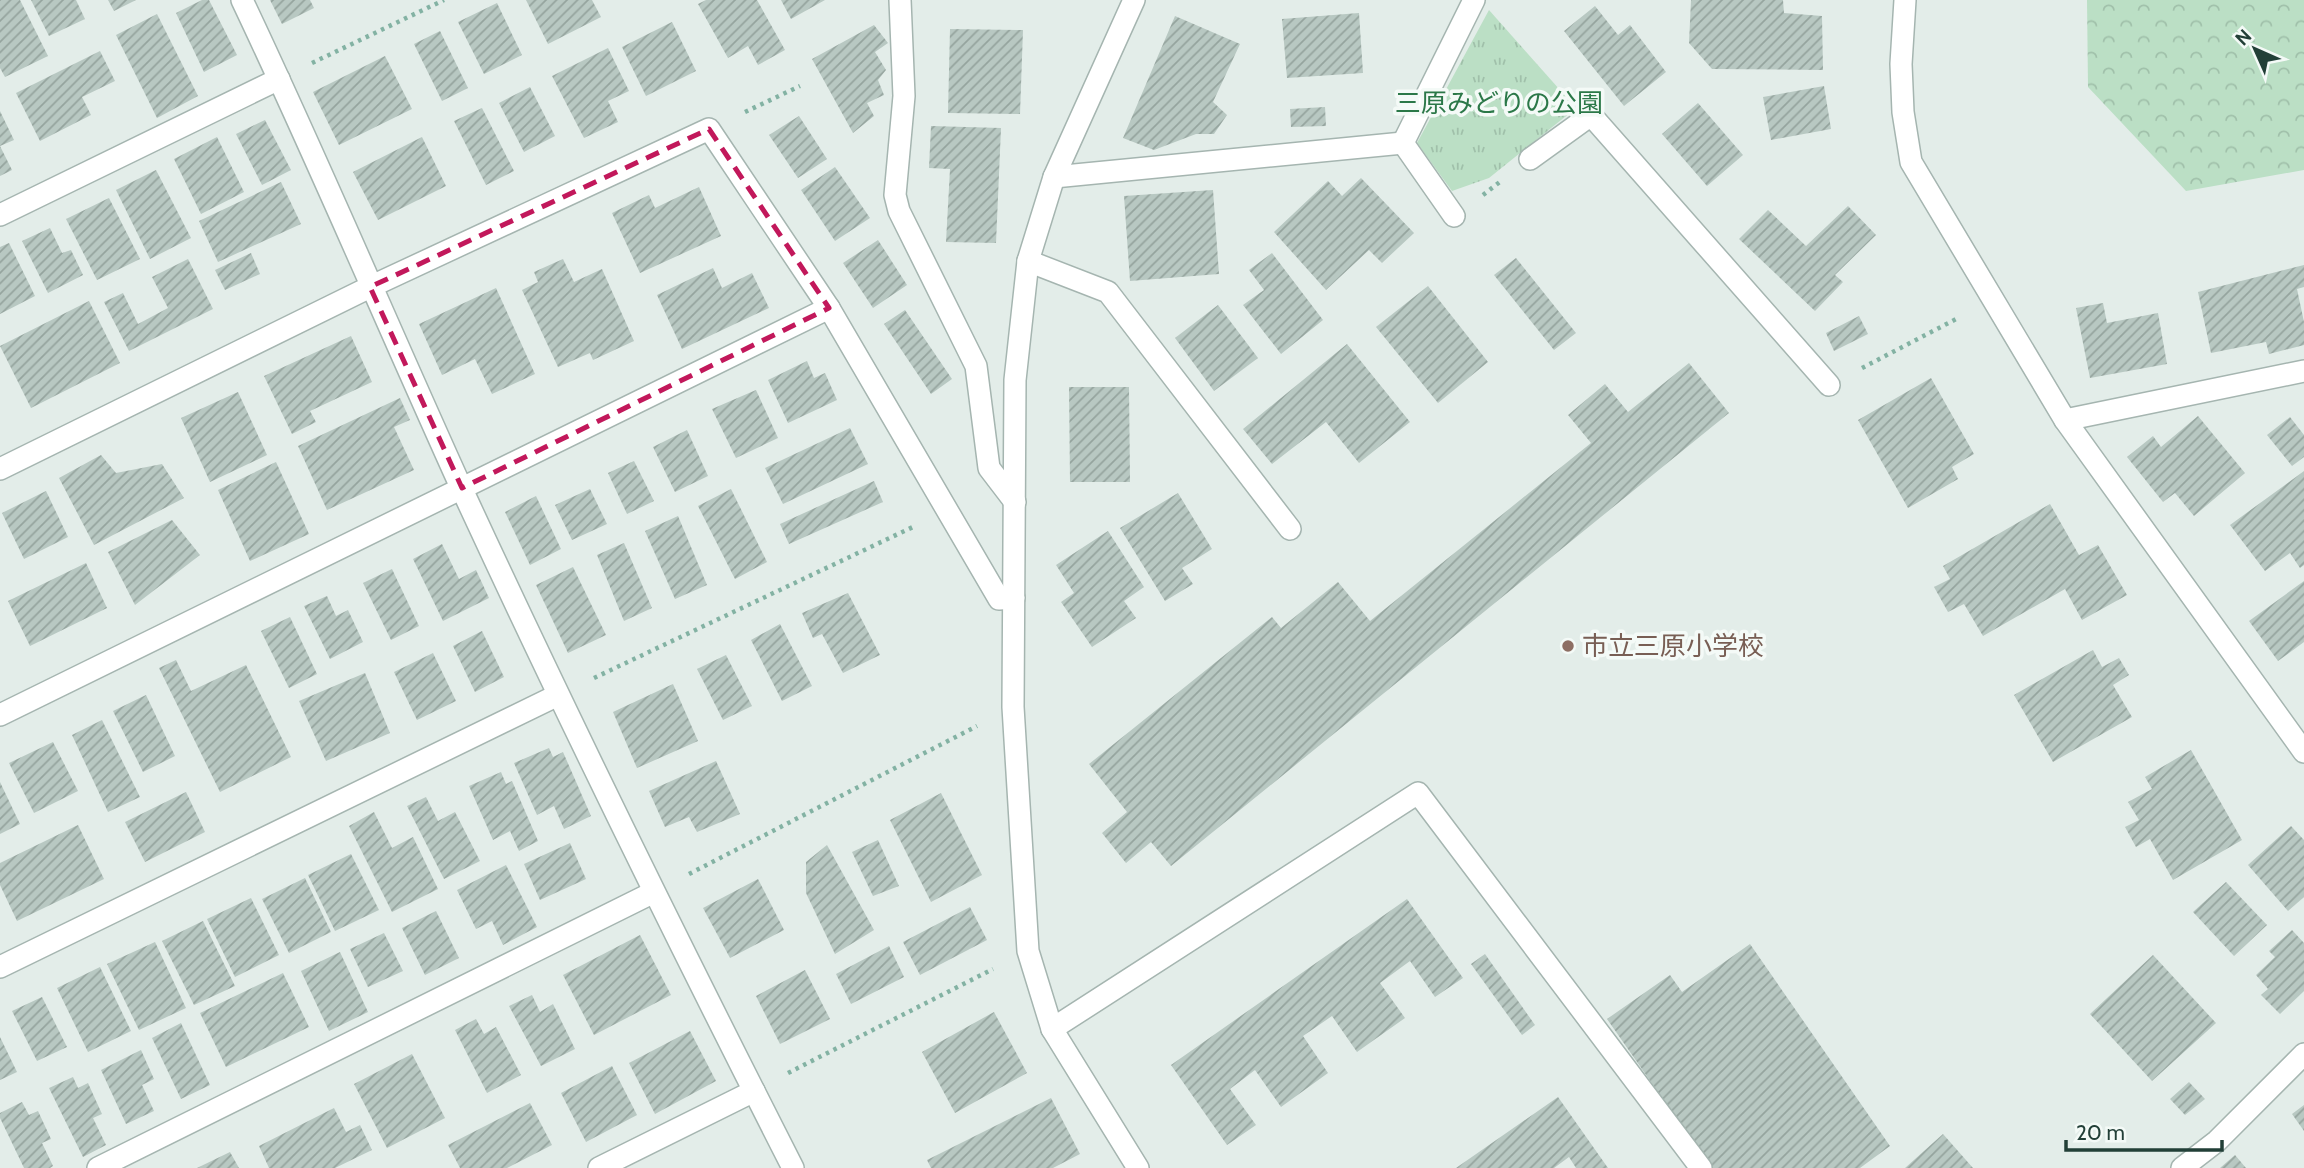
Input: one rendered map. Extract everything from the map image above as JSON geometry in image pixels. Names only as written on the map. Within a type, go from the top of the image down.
[{"type":"street","points":[[242,0],[370,287],[558,695],[793,1168]]},
{"type":"street","points":[[900,0],[904,96],[895,195],[900,211],[976,366],[989,468],[1015,502]]},
{"type":"street","points":[[1128,1165],[1052,1029],[1028,951],[1013,707],[1016,380],[1028,261],[1054,177],[1134,0]]},
{"type":"street","points":[[1403,142],[1474,0]]},
{"type":"street","points":[[1905,0],[1901,64],[1903,112],[1912,162],[2065,420],[2304,752]]},
{"type":"street","points":[[0,215],[279,79]]},
{"type":"street","points":[[1530,159],[1591,115],[1829,385]]},
{"type":"street","points":[[0,468],[370,287],[709,129],[829,309],[999,599],[1014,598]]},
{"type":"street","points":[[1054,177],[1403,142]]},
{"type":"street","points":[[1403,142],[1454,216]]},
{"type":"street","points":[[1028,261],[1108,292],[1290,528]]},
{"type":"street","points":[[0,715],[829,309]]},
{"type":"street","points":[[2065,420],[2304,371]]},
{"type":"street","points":[[0,967],[558,695]]},
{"type":"street","points":[[1052,1029],[1418,793],[1701,1168]]},
{"type":"street","points":[[98,1168],[654,892]]},
{"type":"street","points":[[2182,1168],[2217,1141],[2304,1054]]},
{"type":"street","points":[[599,1168],[754,1091]]},
{"type":"path","points":[[279,79],[444,0]]},
{"type":"path","points":[[709,129],[800,86]]},
{"type":"path","points":[[1454,216],[1530,159]]},
{"type":"path","points":[[1829,385],[1992,301]]},
{"type":"path","points":[[558,695],[946,511]]},
{"type":"path","points":[[654,892],[1013,707]]},
{"type":"path","points":[[754,1091],[1028,951]]},
{"type":"highlighted area","points":[[709,129],[829,308],[462,488],[370,287]]},
{"type":"green space","points":[[2087,0],[2304,0],[2304,170],[2186,191],[2088,87]]},
{"type":"green space","name":"三原みどりの公園","points":[[1489,10],[1576,108],[1489,178],[1452,191],[1417,143]]},
{"type":"building","points":[[0,0],[20,0],[48,56],[5,77],[0,68]]},
{"type":"building","points":[[31,0],[76,0],[85,19],[49,36]]},
{"type":"building","points":[[108,0],[136,0],[114,11]]},
{"type":"building","points":[[202,0],[209,0],[237,55],[204,72],[176,13]]},
{"type":"building","points":[[270,0],[310,0],[314,8],[282,24]]},
{"type":"building","points":[[526,0],[592,0],[601,17],[548,44]]},
{"type":"building","points":[[706,0],[757,0],[785,50],[758,65],[748,46],[728,58],[698,4]]},
{"type":"building","points":[[781,0],[825,0],[791,19]]},
{"type":"building","points":[[1691,0],[1783,0],[1784,13],[1822,16],[1823,70],[1712,69],[1689,43]]},
{"type":"building","points":[[497,3],[522,55],[484,74],[458,22]]},
{"type":"building","points":[[1595,6],[1618,35],[1630,25],[1666,72],[1624,106],[1564,31]]},
{"type":"building","points":[[1359,13],[1363,73],[1287,78],[1282,19]]},
{"type":"building","points":[[157,14],[198,96],[157,118],[116,35]]},
{"type":"building","points":[[1175,16],[1240,44],[1213,102],[1227,115],[1214,134],[1196,134],[1154,150],[1123,138]]},
{"type":"building","points":[[672,22],[696,71],[646,96],[622,47]]},
{"type":"building","points":[[874,25],[888,43],[875,52],[886,70],[878,80],[884,95],[867,103],[874,116],[853,133],[812,59]]},
{"type":"building","points":[[950,29],[1023,30],[1020,114],[948,113]]},
{"type":"building","points":[[440,31],[468,88],[442,101],[414,44]]},
{"type":"building","points":[[608,48],[629,91],[608,101],[618,122],[584,138],[552,76]]},
{"type":"building","points":[[100,51],[115,81],[82,97],[91,115],[40,141],[16,93]]},
{"type":"building","points":[[385,56],[412,109],[339,145],[313,92]]},
{"type":"building","points":[[1824,86],[1831,129],[1771,140],[1763,97]]},
{"type":"building","points":[[530,87],[555,136],[524,152],[499,103]]},
{"type":"building","points":[[1698,103],[1743,155],[1707,186],[1662,134]]},
{"type":"building","points":[[1325,107],[1326,126],[1291,127],[1290,109]]},
{"type":"building","points":[[482,108],[514,171],[486,185],[454,121]]},
{"type":"building","points":[[0,111],[14,140],[0,146]]},
{"type":"building","points":[[799,116],[827,159],[798,178],[769,135]]},
{"type":"building","points":[[265,120],[291,170],[262,185],[236,134]]},
{"type":"building","points":[[931,126],[1001,128],[996,243],[946,242],[950,169],[929,168]]},
{"type":"building","points":[[217,137],[244,192],[201,214],[174,159]]},
{"type":"building","points":[[422,137],[446,186],[378,220],[353,172]]},
{"type":"building","points":[[0,146],[12,170],[0,176]]},
{"type":"building","points":[[835,167],[870,218],[835,241],[801,190]]},
{"type":"building","points":[[156,170],[191,238],[150,259],[116,190]]},
{"type":"building","points":[[1361,178],[1414,233],[1382,263],[1369,250],[1326,290],[1274,232],[1328,181],[1342,196]]},
{"type":"building","points":[[281,182],[301,224],[218,262],[199,221]]},
{"type":"building","points":[[699,187],[721,236],[640,273],[612,213],[649,195],[655,208]]},
{"type":"building","points":[[1213,190],[1219,274],[1130,281],[1124,196]]},
{"type":"building","points":[[109,198],[140,259],[97,280],[66,219]]},
{"type":"building","points":[[1848,206],[1876,235],[1835,275],[1843,282],[1815,311],[1739,239],[1768,210],[1806,246]]},
{"type":"building","points":[[50,228],[62,253],[71,250],[83,275],[48,293],[22,241]]},
{"type":"building","points":[[878,240],[907,285],[873,308],[843,263]]},
{"type":"building","points":[[9,243],[35,296],[0,314],[0,247]]},
{"type":"building","points":[[251,253],[260,274],[225,290],[215,270]]},
{"type":"building","points":[[1272,253],[1323,320],[1281,354],[1243,305],[1264,290],[1249,270]]},
{"type":"building","points":[[1516,258],[1576,333],[1554,350],[1494,275]]},
{"type":"building","points":[[188,259],[213,309],[129,351],[104,302],[123,293],[138,324],[168,308],[152,277]]},
{"type":"building","points":[[563,259],[574,282],[602,269],[634,341],[593,360],[590,353],[558,367],[522,290],[538,282],[534,272]]},
{"type":"building","points":[[2304,265],[2304,287],[2297,289],[2304,322],[2304,345],[2269,354],[2266,342],[2211,353],[2198,292]]},
{"type":"building","points":[[713,268],[722,288],[752,273],[769,308],[682,349],[657,295]]},
{"type":"building","points":[[1428,286],[1488,362],[1438,403],[1376,327]]},
{"type":"building","points":[[496,288],[535,374],[492,394],[475,359],[442,375],[419,324]]},
{"type":"building","points":[[89,301],[120,363],[31,408],[0,346]]},
{"type":"building","points":[[2103,303],[2107,323],[2158,313],[2167,364],[2090,378],[2076,308]]},
{"type":"building","points":[[1218,305],[1258,358],[1214,391],[1175,338]]},
{"type":"building","points":[[905,310],[952,379],[931,394],[884,324]]},
{"type":"building","points":[[1859,316],[1868,334],[1834,351],[1826,333]]},
{"type":"building","points":[[351,336],[372,382],[310,411],[316,422],[292,434],[264,376]]},
{"type":"building","points":[[1347,344],[1410,422],[1359,463],[1326,422],[1272,464],[1243,429]]},
{"type":"building","points":[[807,361],[814,378],[825,373],[837,400],[788,423],[768,380]]},
{"type":"building","points":[[1689,363],[1729,413],[1171,866],[1151,842],[1126,863],[1102,833],[1127,812],[1089,764],[1272,617],[1281,628],[1338,582],[1370,621],[1591,443],[1568,415],[1605,384],[1628,412]]},
{"type":"building","points":[[1931,378],[1974,454],[1952,467],[1958,479],[1908,508],[1858,420]]},
{"type":"building","points":[[1069,387],[1129,387],[1130,482],[1070,482]]},
{"type":"building","points":[[756,390],[778,438],[736,458],[712,409]]},
{"type":"building","points":[[238,392],[267,455],[210,482],[181,418]]},
{"type":"building","points":[[400,398],[410,420],[394,427],[414,470],[327,510],[298,446]]},
{"type":"building","points":[[2198,416],[2245,473],[2194,516],[2175,493],[2163,502],[2127,457],[2153,436],[2161,447]]},
{"type":"building","points":[[2290,417],[2304,435],[2304,457],[2292,466],[2267,435]]},
{"type":"building","points":[[850,428],[868,464],[783,504],[765,468]]},
{"type":"building","points":[[687,430],[708,476],[675,492],[653,447]]},
{"type":"building","points":[[101,455],[116,473],[162,464],[184,498],[94,545],[59,478]]},
{"type":"building","points":[[634,461],[654,501],[627,514],[608,473]]},
{"type":"building","points":[[276,462],[309,534],[250,561],[218,490]]},
{"type":"building","points":[[2304,471],[2304,565],[2300,568],[2290,553],[2265,571],[2230,525]]},
{"type":"building","points":[[874,481],[883,502],[789,544],[780,524]]},
{"type":"building","points":[[590,489],[607,524],[572,540],[555,505]]},
{"type":"building","points":[[731,489],[767,562],[735,579],[698,506]]},
{"type":"building","points":[[46,491],[68,537],[24,559],[2,513]]},
{"type":"building","points":[[1178,493],[1212,549],[1182,568],[1193,584],[1165,601],[1120,528]]},
{"type":"building","points":[[536,496],[561,549],[530,565],[505,512]]},
{"type":"building","points":[[2050,504],[2079,555],[2098,545],[2127,595],[2082,620],[2065,589],[1983,636],[1964,604],[1948,612],[1934,587],[1950,579],[1943,566]]},
{"type":"building","points":[[678,516],[707,585],[675,599],[645,531]]},
{"type":"building","points":[[172,520],[200,555],[135,605],[108,552]]},
{"type":"building","points":[[1108,531],[1144,587],[1124,601],[1136,618],[1092,647],[1061,602],[1074,593],[1056,565]]},
{"type":"building","points":[[624,543],[652,608],[624,621],[597,555]]},
{"type":"building","points":[[442,544],[459,579],[476,570],[489,598],[443,621],[413,559]]},
{"type":"building","points":[[86,563],[107,608],[30,646],[8,601]]},
{"type":"building","points":[[573,567],[606,635],[568,653],[536,585]]},
{"type":"building","points":[[392,569],[419,626],[391,640],[363,583]]},
{"type":"building","points":[[2304,581],[2304,642],[2278,661],[2249,621]]},
{"type":"building","points":[[848,593],[880,655],[843,673],[822,634],[813,638],[802,613]]},
{"type":"building","points":[[327,596],[336,616],[348,610],[363,642],[330,659],[304,606]]},
{"type":"building","points":[[290,617],[317,674],[289,688],[261,631]]},
{"type":"building","points":[[780,624],[812,686],[782,701],[751,640]]},
{"type":"building","points":[[482,631],[504,677],[475,692],[453,646]]},
{"type":"building","points":[[2093,650],[2102,667],[2119,658],[2129,675],[2113,685],[2132,717],[2053,762],[2014,695]]},
{"type":"building","points":[[433,653],[456,701],[417,720],[394,672]]},
{"type":"building","points":[[726,655],[752,706],[723,720],[697,669]]},
{"type":"building","points":[[176,660],[191,691],[246,665],[291,757],[220,792],[159,668]]},
{"type":"building","points":[[365,673],[390,733],[326,761],[299,701]]},
{"type":"building","points":[[673,684],[698,741],[637,768],[613,712]]},
{"type":"building","points":[[146,695],[175,756],[143,772],[113,711]]},
{"type":"building","points":[[102,720],[140,797],[108,812],[72,735]]},
{"type":"building","points":[[53,742],[78,791],[34,813],[9,763]]},
{"type":"building","points":[[549,748],[553,757],[563,752],[591,816],[564,829],[554,806],[537,815],[514,763]]},
{"type":"building","points":[[2191,750],[2242,840],[2173,880],[2150,839],[2136,847],[2125,827],[2139,820],[2128,802],[2152,789],[2145,777]]},
{"type":"building","points":[[716,761],[740,814],[697,832],[689,817],[665,827],[649,791]]},
{"type":"building","points":[[501,772],[506,784],[512,781],[538,841],[519,851],[510,831],[493,840],[469,786]]},
{"type":"building","points":[[0,782],[20,824],[0,834]]},
{"type":"building","points":[[186,792],[205,832],[145,862],[125,822]]},
{"type":"building","points":[[941,793],[982,875],[931,902],[890,820]]},
{"type":"building","points":[[426,797],[438,821],[455,812],[480,861],[444,879],[407,806]]},
{"type":"building","points":[[374,812],[392,848],[413,837],[438,889],[392,912],[349,826]]},
{"type":"building","points":[[78,825],[104,879],[17,921],[0,885],[0,863]]},
{"type":"building","points":[[2291,826],[2304,840],[2304,897],[2288,911],[2248,865]]},
{"type":"building","points":[[878,840],[899,886],[873,896],[852,852]]},
{"type":"building","points":[[570,843],[586,879],[540,900],[524,864]]},
{"type":"building","points":[[827,845],[874,930],[835,954],[806,893],[806,862]]},
{"type":"building","points":[[351,854],[379,910],[335,931],[308,875]]},
{"type":"building","points":[[506,865],[537,927],[503,945],[492,921],[476,929],[457,890]]},
{"type":"building","points":[[305,878],[331,932],[289,953],[262,899]]},
{"type":"building","points":[[758,879],[784,930],[730,958],[703,908]]},
{"type":"building","points":[[2226,882],[2267,925],[2234,956],[2193,912]]},
{"type":"building","points":[[251,898],[279,955],[235,977],[207,919]]},
{"type":"building","points":[[1407,899],[1463,978],[1435,997],[1410,961],[1380,983],[1405,1018],[1357,1052],[1332,1016],[1303,1036],[1328,1073],[1281,1107],[1255,1070],[1230,1089],[1256,1125],[1227,1145],[1171,1065]]},
{"type":"building","points":[[970,907],[987,940],[920,975],[903,942]]},
{"type":"building","points":[[436,911],[459,958],[425,975],[402,928]]},
{"type":"building","points":[[203,921],[235,986],[194,1005],[162,941]]},
{"type":"building","points":[[2292,930],[2304,943],[2304,991],[2280,1014],[2261,995],[2268,989],[2256,975],[2275,957],[2269,951]]},
{"type":"building","points":[[384,933],[403,971],[368,987],[350,949]]},
{"type":"building","points":[[640,935],[671,995],[594,1035],[563,975]]},
{"type":"building","points":[[155,942],[186,1008],[139,1030],[107,964]]},
{"type":"building","points":[[1750,944],[1890,1146],[1860,1168],[1711,1168],[1607,1019],[1670,975],[1682,992]]},
{"type":"building","points":[[889,946],[904,977],[851,1004],[836,974]]},
{"type":"building","points":[[340,952],[368,1012],[329,1031],[301,971]]},
{"type":"building","points":[[1485,954],[1535,1025],[1522,1035],[1471,964]]},
{"type":"building","points":[[2153,955],[2216,1023],[2152,1081],[2090,1014]]},
{"type":"building","points":[[100,967],[131,1031],[88,1052],[57,988]]},
{"type":"building","points":[[805,970],[830,1019],[780,1044],[756,996]]},
{"type":"building","points":[[283,973],[309,1027],[226,1067],[200,1013]]},
{"type":"building","points":[[532,995],[540,1012],[553,1004],[575,1049],[541,1066],[509,1006]]},
{"type":"building","points":[[42,997],[67,1047],[37,1061],[12,1011]]},
{"type":"building","points":[[994,1012],[1027,1073],[955,1113],[922,1052]]},
{"type":"building","points":[[476,1019],[484,1034],[496,1027],[521,1075],[487,1093],[455,1030]]},
{"type":"building","points":[[181,1023],[210,1085],[181,1099],[152,1038]]},
{"type":"building","points":[[690,1031],[716,1081],[655,1114],[629,1063]]},
{"type":"building","points":[[0,1037],[17,1072],[0,1080]]},
{"type":"building","points":[[141,1050],[154,1079],[142,1085],[154,1111],[126,1124],[101,1070]]},
{"type":"building","points":[[412,1054],[445,1118],[387,1148],[354,1084]]},
{"type":"building","points":[[612,1066],[637,1115],[586,1142],[561,1093]]},
{"type":"building","points":[[73,1077],[78,1088],[88,1083],[102,1114],[93,1118],[106,1145],[83,1157],[49,1088]]},
{"type":"building","points":[[2189,1082],[2205,1099],[2185,1115],[2170,1099]]},
{"type":"building","points":[[1558,1097],[1608,1168],[1576,1168],[1569,1157],[1554,1168],[1456,1168]]},
{"type":"building","points":[[1051,1098],[1080,1154],[1053,1168],[931,1168],[927,1160]]},
{"type":"building","points":[[22,1102],[29,1115],[38,1111],[51,1139],[42,1143],[53,1166],[50,1168],[24,1168],[0,1118],[0,1113]]},
{"type":"building","points":[[530,1103],[552,1145],[507,1168],[460,1168],[448,1145]]},
{"type":"building","points":[[2304,1105],[2304,1131],[2292,1114]]},
{"type":"building","points":[[334,1108],[346,1132],[360,1125],[372,1150],[335,1168],[269,1168],[259,1146]]},
{"type":"building","points":[[1943,1134],[1973,1168],[1905,1168]]},
{"type":"building","points":[[230,1152],[239,1168],[197,1168]]},
{"type":"building","points":[[2235,1155],[2246,1168],[2220,1168]]},
{"type":"place","name":"市立三原小学校","points":[[1568,646]]}]
